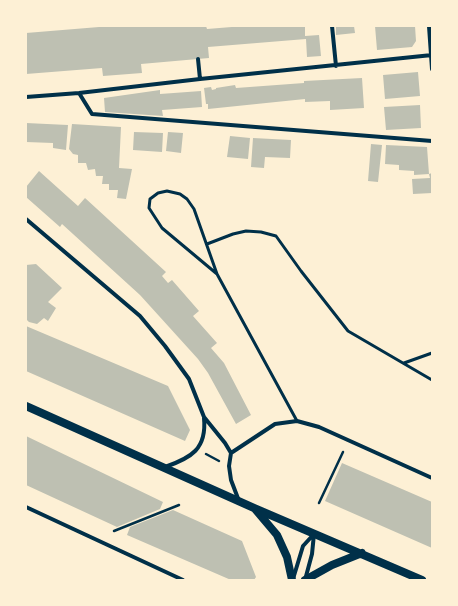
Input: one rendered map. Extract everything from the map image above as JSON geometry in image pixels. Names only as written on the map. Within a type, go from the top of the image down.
[{"type":"main road","points":[[26,406],[254,508],[422,580]]},
{"type":"main road","points":[[254,508],[277,535],[287,557],[293,580]]},
{"type":"main road","points":[[305,580],[332,565],[362,553]]},
{"type":"street","points":[[332,26],[336,66]]},
{"type":"street","points":[[429,26],[432,68]]},
{"type":"street","points":[[26,97],[79,93],[432,55]]},
{"type":"street","points":[[198,59],[200,79]]},
{"type":"street","points":[[79,93],[92,114],[432,141]]},
{"type":"street","points":[[26,219],[140,316],[165,346],[189,379],[204,417],[205,430],[203,439],[194,453],[182,461],[165,468]]},
{"type":"street","points":[[204,417],[225,443],[231,453],[229,466],[231,480],[239,501]]},
{"type":"street","points":[[231,453],[275,424],[297,421],[319,427],[432,478]]},
{"type":"street","points":[[26,507],[183,580]]},
{"type":"street","points":[[305,580],[312,554],[314,533]]},
{"type":"street","points":[[293,580],[304,546],[314,533]]},
{"type":"lane","points":[[217,274],[162,228],[149,208],[150,199],[158,193],[167,191],[180,194],[187,199],[194,209],[217,274],[297,421]]},
{"type":"lane","points":[[207,244],[233,234],[246,231],[262,232],[276,236],[301,271],[348,331],[404,362],[432,380]]},
{"type":"lane","points":[[404,362],[432,353]]},
{"type":"path","points":[[204,452],[221,462]]},
{"type":"path","points":[[319,503],[343,452]]},
{"type":"path","points":[[114,531],[179,505]]},
{"type":"building","points":[[99,26],[206,26],[207,29],[244,26],[305,26],[305,36],[319,35],[321,56],[307,57],[306,39],[208,47],[209,58],[141,64],[142,73],[103,76],[102,68],[26,74],[26,33]]},
{"type":"building","points":[[336,26],[354,26],[355,33],[336,35]]},
{"type":"building","points":[[375,26],[415,26],[416,41],[412,47],[377,50]]},
{"type":"building","points":[[418,72],[420,96],[385,99],[383,75]]},
{"type":"building","points":[[362,78],[364,108],[330,110],[330,101],[305,102],[305,99],[208,109],[204,88],[211,87],[212,90],[235,85],[236,88],[304,83],[304,81]]},
{"type":"building","points":[[160,90],[160,94],[201,91],[202,107],[162,110],[163,116],[105,112],[104,98]]},
{"type":"building","points":[[420,105],[421,128],[386,130],[384,107]]},
{"type":"building","points":[[26,123],[68,125],[66,150],[53,148],[53,143],[26,142]]},
{"type":"building","points":[[72,124],[121,127],[119,168],[132,169],[126,199],[117,198],[118,190],[109,190],[109,184],[102,184],[103,176],[96,176],[95,169],[88,170],[86,163],[78,163],[78,155],[73,154],[69,149]]},
{"type":"building","points":[[134,132],[163,133],[162,152],[133,150]]},
{"type":"building","points":[[168,132],[183,133],[181,153],[166,151]]},
{"type":"building","points":[[230,136],[250,138],[248,159],[227,157]]},
{"type":"building","points":[[253,138],[291,140],[290,158],[265,157],[264,168],[251,167]]},
{"type":"building","points":[[371,144],[382,145],[378,182],[368,181]]},
{"type":"building","points":[[386,145],[427,147],[429,174],[414,175],[414,171],[399,170],[399,165],[385,164]]},
{"type":"building","points":[[39,171],[78,206],[85,198],[166,272],[162,276],[168,283],[172,280],[199,311],[193,316],[217,343],[211,348],[224,363],[251,415],[236,424],[208,373],[198,359],[140,295],[62,224],[60,227],[26,197],[26,187]]},
{"type":"building","points":[[432,173],[432,193],[413,194],[412,179],[430,178],[429,174]]},
{"type":"building","points":[[36,264],[62,288],[48,302],[56,308],[48,321],[44,318],[37,324],[29,322],[26,319],[26,265]]},
{"type":"building","points":[[26,326],[168,386],[190,430],[185,441],[26,371]]},
{"type":"building","points":[[26,436],[163,502],[160,509],[117,527],[26,485]]},
{"type":"building","points":[[342,463],[432,502],[432,548],[325,501]]},
{"type":"building","points":[[173,510],[242,541],[256,577],[254,580],[231,580],[127,535],[130,527]]}]
